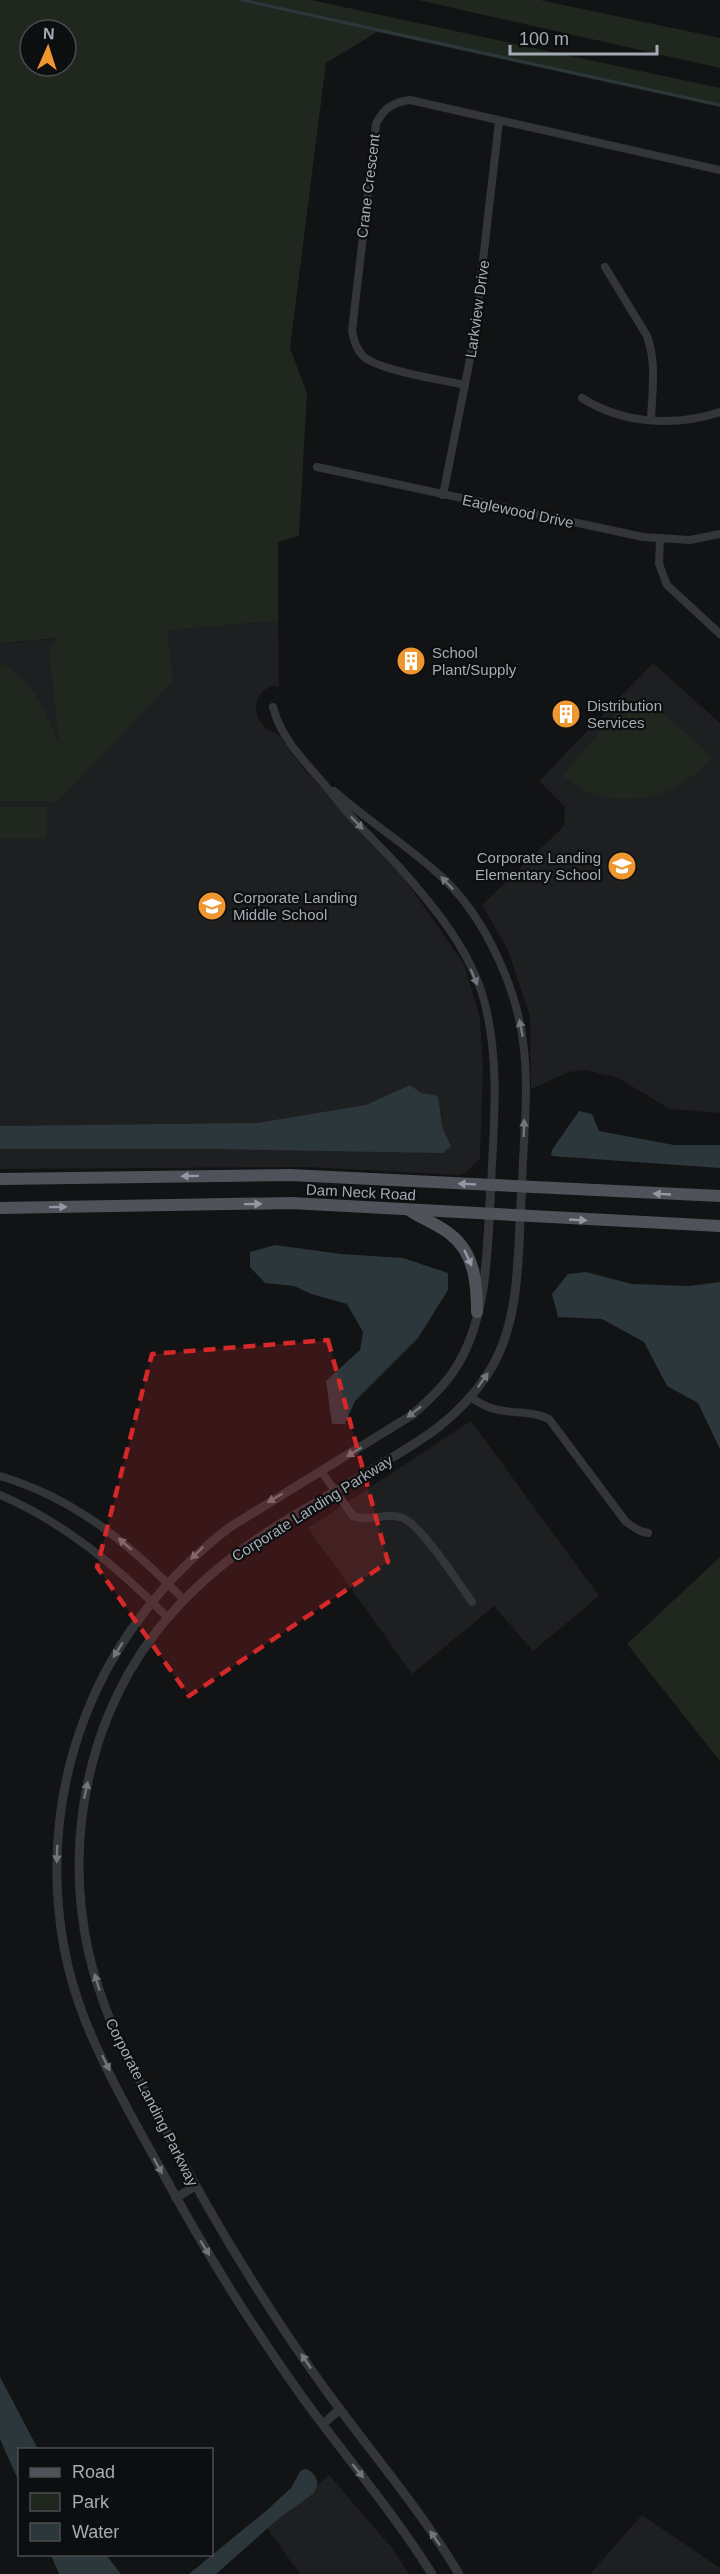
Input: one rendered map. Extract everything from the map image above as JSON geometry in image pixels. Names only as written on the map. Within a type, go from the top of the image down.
[{"type":"main road","name":"Dam Neck Road","points":[[0,1179],[290,1175],[720,1196]]},
{"type":"main road","name":"Dam Neck Road","points":[[0,1208],[291,1203],[720,1226]]},
{"type":"main road","points":[[408,1210],[450,1233],[464,1248],[474,1273],[477,1312]]},
{"type":"street","name":"Crane Crescent","points":[[465,385],[376,364],[363,356],[354,341],[352,331],[359,258],[376,124],[385,109],[401,101],[410,100],[720,170]]},
{"type":"street","name":"Larkview Drive","points":[[443,495],[480,294],[500,121]]},
{"type":"street","points":[[605,267],[647,336],[651,348],[653,360],[651,420]]},
{"type":"street","points":[[582,398],[611,413],[651,420],[681,421],[720,412]]},
{"type":"street","name":"Eaglewood Drive","points":[[317,467],[660,540],[690,540],[720,534]]},
{"type":"street","points":[[660,540],[659,564],[667,585],[720,634]]},
{"type":"street","name":"Corporate Landing Parkway","points":[[273,707],[283,732],[298,754],[440,916],[474,974],[483,998],[494,1055],[496,1087],[485,1270],[477,1312],[467,1346],[460,1361],[428,1401],[395,1426],[258,1507],[230,1527],[202,1548],[151,1602],[106,1670],[80,1730],[62,1803],[57,1855],[57,1886],[66,1954],[85,2020],[136,2124],[176,2198],[253,2324],[323,2424],[391,2513],[432,2574]]},
{"type":"street","name":"Corporate Landing Parkway","points":[[319,778],[444,879],[474,913],[517,1010],[523,1038],[525,1072],[522,1186],[514,1296],[508,1329],[502,1350],[471,1397],[455,1414],[419,1443],[335,1491],[225,1561],[168,1618],[137,1659],[98,1746],[84,1802],[80,1831],[80,1889],[90,1959],[104,2004],[125,2053],[195,2186],[263,2298],[340,2409],[411,2503],[459,2574]]},
{"type":"street","points":[[471,1397],[482,1405],[501,1412],[543,1416],[549,1419],[626,1522],[648,1533]]},
{"type":"street","points":[[321,1471],[356,1517],[369,1520],[393,1516],[409,1520],[416,1526],[472,1602]]},
{"type":"street","points":[[0,1476],[47,1492],[79,1509],[120,1540],[184,1600]]},
{"type":"street","points":[[0,1495],[45,1516],[84,1543],[168,1618]]},
{"type":"street","points":[[176,2198],[195,2186]]},
{"type":"street","points":[[323,2424],[340,2409]]},
{"type":"highlighted area","points":[[328,1340],[388,1562],[189,1696],[97,1567],[152,1354]]},
{"type":"shaded area","name":"Corporate Landing Middle School","points":[[278,621],[279,686],[270,686],[257,700],[256,710],[259,720],[265,728],[279,735],[302,767],[395,865],[464,964],[480,1018],[483,1067],[480,1158],[466,1172],[459,1175],[308,1167],[0,1169],[0,643]]},
{"type":"shaded area","name":"Corporate Landing Elementary School","points":[[653,663],[720,723],[720,1113],[670,1109],[618,1078],[586,1070],[569,1072],[531,1089],[530,1016],[508,950],[482,905],[564,826],[565,807],[539,781]]},
{"type":"shaded area","points":[[471,1421],[599,1596],[533,1651],[494,1606],[412,1674],[308,1528]]},
{"type":"shaded area","points":[[329,2475],[392,2548],[409,2574],[300,2574],[267,2528]]},
{"type":"shaded area","points":[[642,2515],[720,2568],[720,2574],[590,2574]]},
{"type":"green space","points":[[0,0],[311,0],[720,88],[720,107],[377,32],[326,63],[290,348],[307,393],[299,536],[278,542],[278,621],[167,630],[173,681],[58,801],[0,801],[0,664],[21,677],[32,690],[59,742],[49,650],[57,638],[0,643]]},
{"type":"green space","points":[[418,0],[540,0],[720,38],[720,68]]},
{"type":"green space","points":[[629,698],[646,699],[713,757],[701,769],[673,788],[641,798],[607,798],[590,793],[562,776]]},
{"type":"green space","points":[[0,807],[47,807],[47,839],[0,839]]},
{"type":"green space","points":[[720,1557],[720,1761],[627,1644]]},
{"type":"water","points":[[410,1085],[421,1093],[438,1096],[442,1127],[451,1146],[443,1153],[210,1149],[0,1149],[0,1126],[257,1123],[366,1105]]},
{"type":"water","points":[[579,1111],[592,1114],[599,1131],[674,1145],[720,1145],[720,1168],[551,1156],[552,1150]]},
{"type":"water","points":[[275,1245],[341,1254],[403,1258],[448,1273],[448,1290],[418,1338],[355,1401],[345,1424],[332,1424],[326,1381],[360,1350],[363,1332],[347,1304],[311,1294],[294,1286],[265,1283],[250,1267],[250,1252]]},
{"type":"water","points":[[586,1272],[632,1284],[689,1286],[720,1282],[720,1449],[698,1403],[667,1386],[644,1342],[602,1319],[558,1317],[552,1294],[568,1274]]},
{"type":"water","points":[[0,2377],[37,2448],[18,2448],[18,2480],[0,2439]]},
{"type":"water","points":[[307,2469],[313,2474],[317,2486],[314,2493],[277,2520],[216,2574],[189,2574],[291,2488],[301,2470]]},
{"type":"water","points":[[51,2556],[107,2556],[121,2574],[59,2574]]},
{"type":"waterway","points":[[242,0],[720,105]]},
{"type":"place","name":"School Plant/Supply","points":[[411,661]]},
{"type":"place","name":"Distribution Services","points":[[566,714]]},
{"type":"place","name":"Corporate Landing Elementary School","points":[[622,866]]},
{"type":"place","name":"Corporate Landing Middle School","points":[[212,906]]}]
